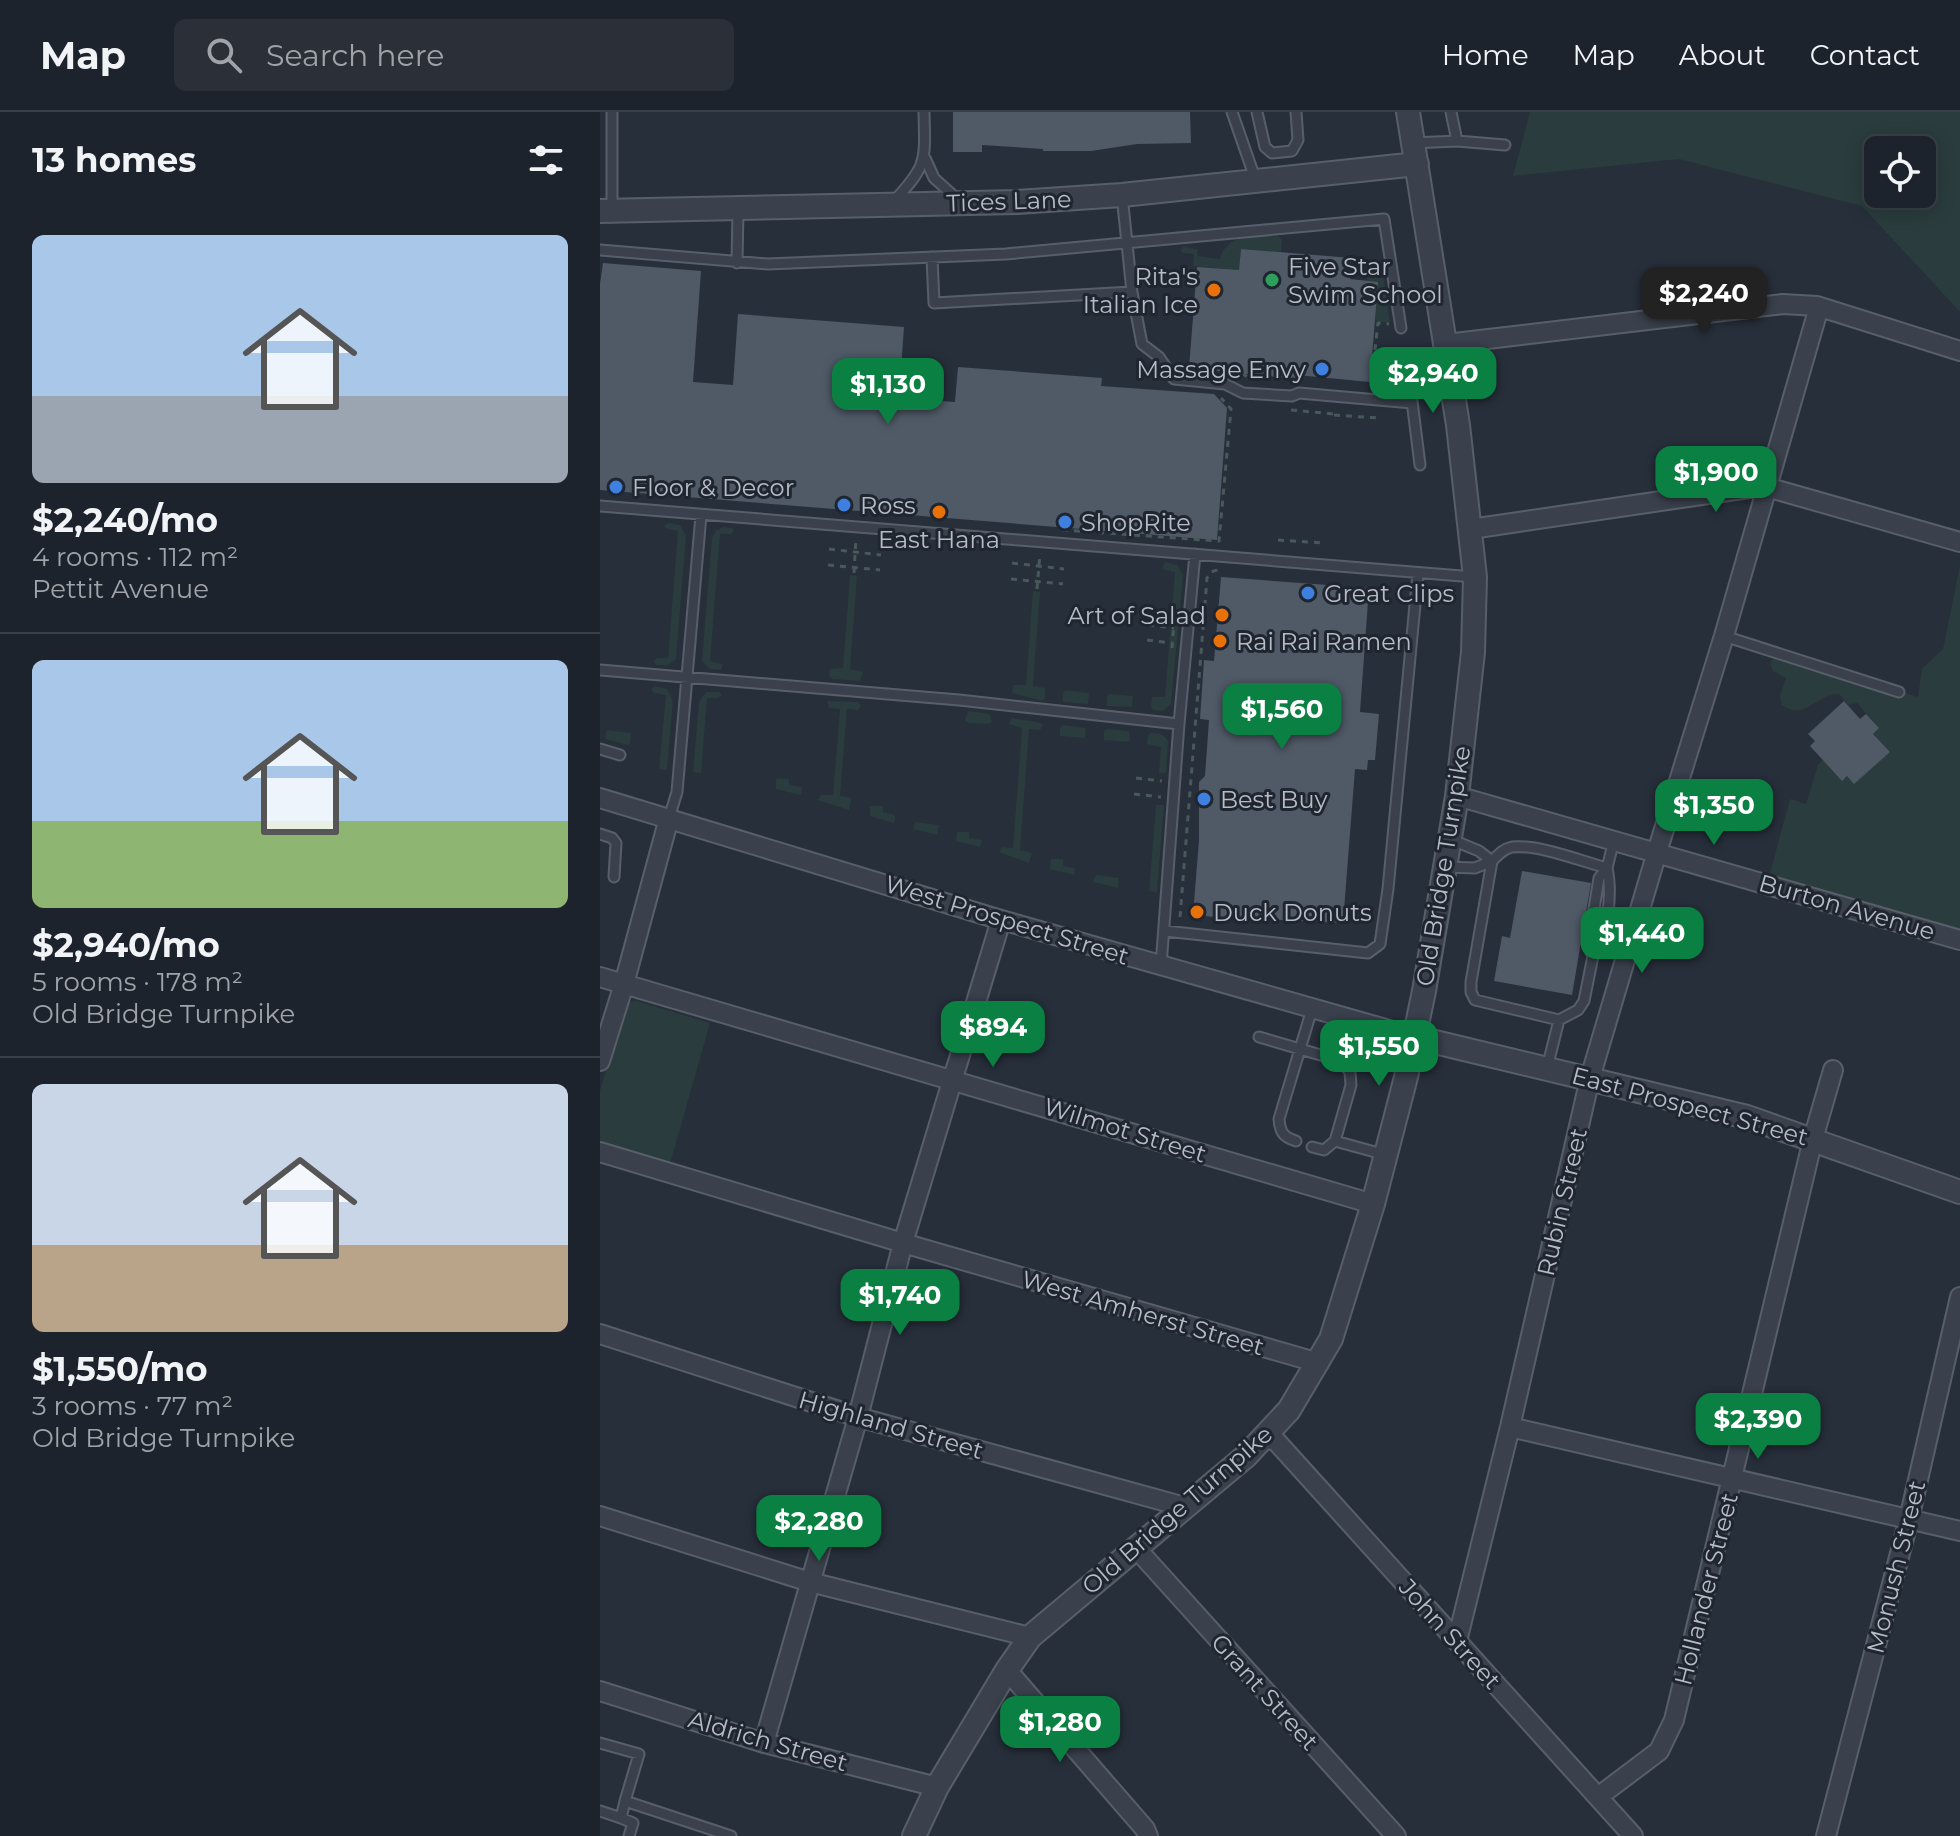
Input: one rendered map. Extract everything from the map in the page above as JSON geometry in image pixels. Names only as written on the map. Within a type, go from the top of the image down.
[{"type":"street","name":"Old Bridge Turnpike","points":[[914,1836],[937,1787],[1030,1637],[1185,1507],[1263,1438],[1289,1410],[1331,1339],[1373,1204],[1414,1037],[1445,867],[1457,796],[1473,652],[1475,577],[1471,529],[1446,344],[1408,112]]},
{"type":"street","name":"Tices Lane","points":[[606,211],[966,203],[1122,195],[1256,181],[1415,153]]},
{"type":"street","points":[[1446,344],[1783,304],[1819,307],[1960,351]]},
{"type":"street","name":"Rubin Street","points":[[1457,1641],[1590,1078],[1724,636],[1819,307]]},
{"type":"street","points":[[1471,529],[1763,486],[1960,542]]},
{"type":"street","name":"Burton Avenue","points":[[1457,796],[1960,940]]},
{"type":"street","name":"West Prospect Street","points":[[600,798],[1001,920],[1414,1037]]},
{"type":"street","points":[[600,1061],[669,818]]},
{"type":"street","points":[[764,1743],[858,1417],[903,1243],[1001,920]]},
{"type":"street","name":"Wilmot Street","points":[[600,977],[1373,1204]]},
{"type":"street","name":"East Prospect Street","points":[[1414,1037],[1717,1109],[1813,1139],[1960,1192]]},
{"type":"street","name":"Hollander Street","points":[[1598,1797],[1659,1751],[1674,1720],[1813,1139],[1833,1070]]},
{"type":"street","name":"West Amherst Street","points":[[600,1152],[1319,1363]]},
{"type":"street","name":"Monush Street","points":[[1826,1836],[1909,1519],[1960,1297]]},
{"type":"street","name":"Highland Street","points":[[600,1334],[858,1417],[1185,1507]]},
{"type":"street","points":[[1510,1427],[1960,1531]]},
{"type":"street","name":"John Street","points":[[1263,1438],[1276,1441],[1629,1835]]},
{"type":"street","points":[[600,1516],[810,1582],[1030,1637]]},
{"type":"street","name":"Grant Street","points":[[1135,1547],[1396,1836]]},
{"type":"street","points":[[1007,1670],[1148,1836]]},
{"type":"street","name":"Aldrich Street","points":[[600,1691],[764,1743],[937,1787]]},
{"type":"lane","points":[[606,211],[612,112]]},
{"type":"lane","points":[[924,112],[925,158],[934,178],[949,193],[966,203]]},
{"type":"lane","points":[[1232,112],[1256,181]]},
{"type":"lane","points":[[1257,112],[1265,147],[1275,153],[1292,151],[1298,143],[1296,112]]},
{"type":"lane","points":[[1451,112],[1457,141]]},
{"type":"lane","points":[[1415,153],[1457,141],[1505,145]]},
{"type":"lane","points":[[891,205],[919,171],[925,158]]},
{"type":"lane","points":[[1122,195],[1132,292],[1142,344],[1159,357],[1174,379],[1225,384],[1243,393],[1292,396],[1299,393],[1412,403]]},
{"type":"lane","points":[[737,263],[738,208]]},
{"type":"lane","points":[[600,250],[737,263],[932,257],[1006,254],[1384,219],[1401,328]]},
{"type":"lane","points":[[932,257],[934,303],[1132,292]]},
{"type":"lane","points":[[1410,385],[1420,465]]},
{"type":"lane","points":[[600,506],[1475,577]]},
{"type":"lane","points":[[669,818],[677,792],[701,515]]},
{"type":"lane","points":[[1161,966],[1195,554]]},
{"type":"lane","points":[[1165,931],[1368,953],[1380,944],[1418,573]]},
{"type":"lane","points":[[1724,636],[1899,692]]},
{"type":"lane","points":[[600,670],[944,698],[1179,724]]},
{"type":"lane","points":[[600,749],[620,755]]},
{"type":"lane","points":[[600,834],[616,843],[614,877]]},
{"type":"lane","points":[[1450,839],[1479,851],[1492,861]]},
{"type":"lane","points":[[1492,861],[1471,992],[1475,1000],[1486,1004],[1559,1020],[1578,1010],[1584,1001],[1593,956],[1601,947],[1610,890],[1607,868],[1614,840]]},
{"type":"lane","points":[[1445,867],[1475,868],[1513,847],[1531,848],[1607,868]]},
{"type":"lane","points":[[1296,1141],[1287,1139],[1279,1130],[1279,1119],[1312,1009]]},
{"type":"lane","points":[[1547,1068],[1559,1020]]},
{"type":"lane","points":[[1259,1037],[1341,1061],[1350,1072],[1351,1085],[1335,1141],[1324,1150],[1312,1147]]},
{"type":"lane","points":[[1335,1141],[1386,1155]]},
{"type":"lane","points":[[600,1743],[639,1754],[621,1818]]},
{"type":"lane","points":[[625,1801],[731,1836]]},
{"type":"lane","points":[[600,1811],[633,1823],[629,1836]]},
{"type":"path","points":[[1359,385],[1372,386],[1378,323],[1389,324]]},
{"type":"path","points":[[1223,372],[1242,373],[1250,380],[1262,381]]},
{"type":"path","points":[[1215,542],[1220,538],[1231,409],[1221,398]]},
{"type":"path","points":[[1291,410],[1378,418]]},
{"type":"path","points":[[854,573],[856,537]]},
{"type":"path","points":[[1278,540],[1324,543]]},
{"type":"path","points":[[1301,550],[1302,542]]},
{"type":"path","points":[[829,549],[881,555]]},
{"type":"path","points":[[1037,589],[1040,553]]},
{"type":"path","points":[[1012,563],[1064,569]]},
{"type":"path","points":[[828,565],[880,570]]},
{"type":"path","points":[[1180,917],[1207,578],[1218,569]]},
{"type":"path","points":[[1011,579],[1063,584]]},
{"type":"path","points":[[1147,640],[1172,646],[1174,622]]},
{"type":"path","points":[[1148,625],[1174,628]]},
{"type":"path","points":[[1136,778],[1162,781]]},
{"type":"path","points":[[1134,794],[1161,797]]},
{"type":"shaded area","points":[[1530,112],[1960,112],[1960,312],[1862,206],[1679,159],[1513,176]]},
{"type":"shaded area","points":[[1278,236],[1282,240],[1281,252],[1241,249],[1239,270],[1193,266],[1194,254],[1180,250],[1183,246],[1198,250],[1197,256],[1220,259],[1229,244],[1236,240]]},
{"type":"shaded area","points":[[1368,271],[1383,273],[1390,323],[1375,321],[1378,282],[1367,281]]},
{"type":"shaded area","points":[[668,523],[680,525],[686,536],[676,659],[667,665],[656,665],[654,661],[657,658],[668,658],[678,531],[667,529],[664,526]]},
{"type":"shaded area","points":[[723,527],[734,531],[720,534],[710,661],[723,664],[721,670],[710,669],[702,661],[712,538]]},
{"type":"shaded area","points":[[1165,562],[1177,565],[1183,575],[1171,704],[1163,711],[1153,710],[1151,706],[1152,697],[1165,697],[1175,572],[1162,569]]},
{"type":"shaded area","points":[[1960,565],[1960,940],[1767,884],[1790,799],[1806,804],[1818,765],[1823,760],[1842,780],[1889,752],[1873,734],[1879,728],[1857,703],[1848,705],[1839,694],[1804,709],[1790,709],[1782,705],[1780,696],[1786,678],[1773,671],[1770,662],[1780,654],[1918,697],[1922,669],[1943,649]]},
{"type":"shaded area","points":[[850,575],[857,576],[850,669],[863,672],[860,681],[832,679],[829,676],[830,669],[843,668]]},
{"type":"shaded area","points":[[1033,591],[1040,592],[1033,686],[1045,688],[1042,701],[1012,693],[1013,685],[1026,685]]},
{"type":"shaded area","points":[[655,686],[667,689],[673,700],[667,770],[659,769],[666,695],[654,693],[651,689]]},
{"type":"shaded area","points":[[1066,690],[1089,693],[1088,704],[1063,702]]},
{"type":"shaded area","points":[[706,692],[722,695],[707,698],[701,773],[693,772],[699,702]]},
{"type":"shaded area","points":[[1107,696],[1133,696],[1132,707],[1107,706]]},
{"type":"shaded area","points":[[827,701],[858,702],[861,706],[858,710],[847,709],[840,796],[852,798],[849,810],[818,800],[821,795],[833,795],[840,709],[829,708]]},
{"type":"shaded area","points":[[968,711],[990,714],[992,722],[968,723],[965,720]]},
{"type":"shaded area","points":[[1012,718],[1041,723],[1043,726],[1040,730],[1029,729],[1020,850],[1032,853],[1029,863],[999,852],[1002,847],[1013,848],[1022,728],[1009,724]]},
{"type":"shaded area","points":[[1063,725],[1086,728],[1085,738],[1060,736]]},
{"type":"shaded area","points":[[1107,729],[1129,731],[1130,740],[1104,740]]},
{"type":"shaded area","points":[[607,730],[631,733],[630,743],[605,739]]},
{"type":"shaded area","points":[[1151,732],[1163,735],[1168,741],[1166,773],[1159,773],[1161,747],[1147,744]]},
{"type":"shaded area","points":[[778,778],[789,779],[789,785],[802,787],[801,795],[776,789]]},
{"type":"shaded area","points":[[1156,805],[1164,805],[1157,892],[1149,891]]},
{"type":"shaded area","points":[[870,806],[883,806],[883,812],[895,815],[895,821],[870,816]]},
{"type":"shaded area","points":[[915,822],[939,825],[937,835],[913,829]]},
{"type":"shaded area","points":[[957,832],[969,832],[969,838],[982,840],[980,847],[956,841]]},
{"type":"shaded area","points":[[1051,859],[1063,859],[1063,866],[1075,868],[1074,875],[1050,869]]},
{"type":"shaded area","points":[[1096,875],[1119,878],[1118,888],[1093,882]]},
{"type":"shaded area","points":[[636,1001],[710,1023],[670,1164],[600,1145],[600,1091],[626,1002]]},
{"type":"building","points":[[953,112],[1190,112],[1191,143],[1137,144],[1091,151],[1043,151],[982,145],[982,152],[953,152]]},
{"type":"building","points":[[1241,249],[1352,258],[1350,279],[1378,282],[1370,382],[1297,375],[1297,379],[1189,368],[1197,267],[1239,270]]},
{"type":"building","points":[[603,263],[701,271],[693,382],[733,385],[738,314],[904,327],[899,398],[955,402],[958,367],[1102,378],[1101,386],[1214,394],[1227,408],[1217,540],[600,490],[600,284]]},
{"type":"building","points":[[1221,577],[1369,588],[1360,712],[1379,714],[1375,760],[1368,760],[1367,770],[1355,769],[1343,923],[1259,921],[1193,915],[1199,840],[1199,782],[1205,776],[1209,720],[1200,719],[1204,660],[1214,661]]},
{"type":"building","points":[[1844,701],[1860,719],[1866,714],[1879,728],[1873,734],[1890,752],[1854,784],[1847,776],[1842,781],[1810,746],[1815,741],[1808,734]]},
{"type":"building","points":[[1522,871],[1591,883],[1572,995],[1494,981],[1502,936],[1510,938]]},
{"type":"place","name":"Five Star Swim School","points":[[1272,280]]},
{"type":"place","name":"Rita's Italian Ice","points":[[1214,290]]},
{"type":"place","name":"Massage Envy","points":[[1322,369]]},
{"type":"place","name":"Floor & Decor","points":[[616,487]]},
{"type":"place","name":"Ross","points":[[844,505]]},
{"type":"place","name":"East Hana","points":[[939,512]]},
{"type":"place","name":"ShopRite","points":[[1065,522]]},
{"type":"place","name":"Great Clips","points":[[1308,593]]},
{"type":"place","name":"Art of Salad","points":[[1222,615]]},
{"type":"place","name":"Rai Rai Ramen","points":[[1220,641]]},
{"type":"place","name":"Best Buy","points":[[1204,799]]},
{"type":"place","name":"Duck Donuts","points":[[1197,912]]}]
